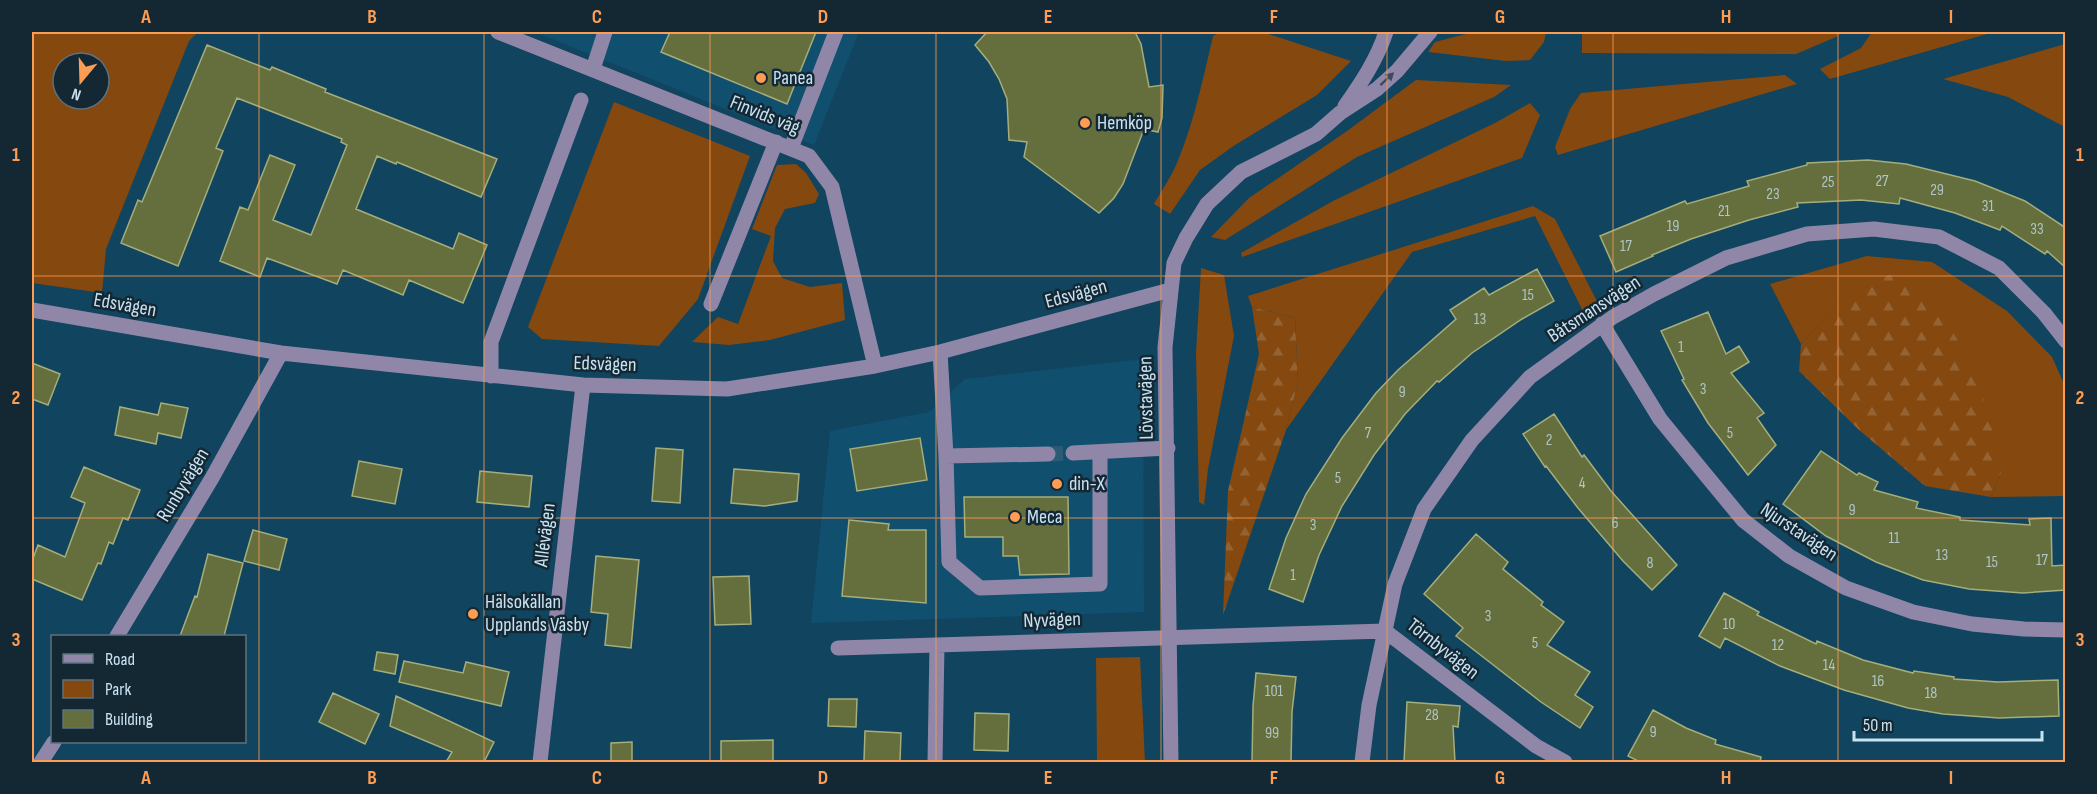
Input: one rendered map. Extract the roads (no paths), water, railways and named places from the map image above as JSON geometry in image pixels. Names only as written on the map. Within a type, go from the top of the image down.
[{"type":"street","name":"Finvids väg","points":[[498,32],[809,156],[832,187],[875,366]]},
{"type":"street","points":[[593,69],[605,32]]},
{"type":"street","points":[[791,148],[836,32]]},
{"type":"street","name":"Lövstavägen","points":[[1340,113],[1363,80],[1386,32]]},
{"type":"street","name":"Lövstavägen","points":[[1171,762],[1165,347],[1174,263],[1207,204],[1241,172],[1316,134],[1340,113],[1377,89],[1397,71],[1430,32]]},
{"type":"street","points":[[491,376],[491,342],[581,99]]},
{"type":"street","points":[[711,304],[776,142]]},
{"type":"street","name":"Båtsmansvägen","points":[[1362,762],[1369,705],[1395,584],[1424,509],[1472,440],[1530,377],[1602,324],[1654,294],[1726,258],[1807,234],[1875,229],[1939,237],[1999,268],[2044,313],[2066,341]]},
{"type":"street","name":"Edsvägen","points":[[32,310],[281,353],[583,385],[727,389],[875,366],[940,352],[1170,290]]},
{"type":"street","name":"Njurstavägen","points":[[1602,324],[1660,419],[1743,520],[1789,556],[1846,588],[1913,612],[1972,624],[2066,630]]},
{"type":"street","points":[[940,352],[949,562],[980,588],[1100,584],[1100,453]]},
{"type":"street","name":"Runbyvägen","points":[[118,635],[212,478],[281,353]]},
{"type":"street","name":"Allévägen","points":[[540,762],[583,385]]},
{"type":"street","points":[[1073,453],[1168,448]]},
{"type":"street","points":[[946,456],[1048,454]]},
{"type":"street","name":"Törnbyvägen","points":[[1168,637],[1385,631],[1536,746],[1565,762]]},
{"type":"street","name":"Nyvägen","points":[[838,648],[1168,637]]},
{"type":"street","points":[[935,762],[937,645]]},
{"type":"street","points":[[41,762],[53,743]]},
{"type":"tunnel","points":[[1048,454],[1073,453]]},
{"type":"place","name":"Panea","points":[[761,78]]},
{"type":"place","name":"Hemköp","points":[[1085,123]]},
{"type":"place","name":"din-X","points":[[1057,484]]},
{"type":"place","name":"Meca","points":[[1015,517]]},
{"type":"place","name":"Hälsokällan Upplands Väsby","points":[[473,614]]}]
